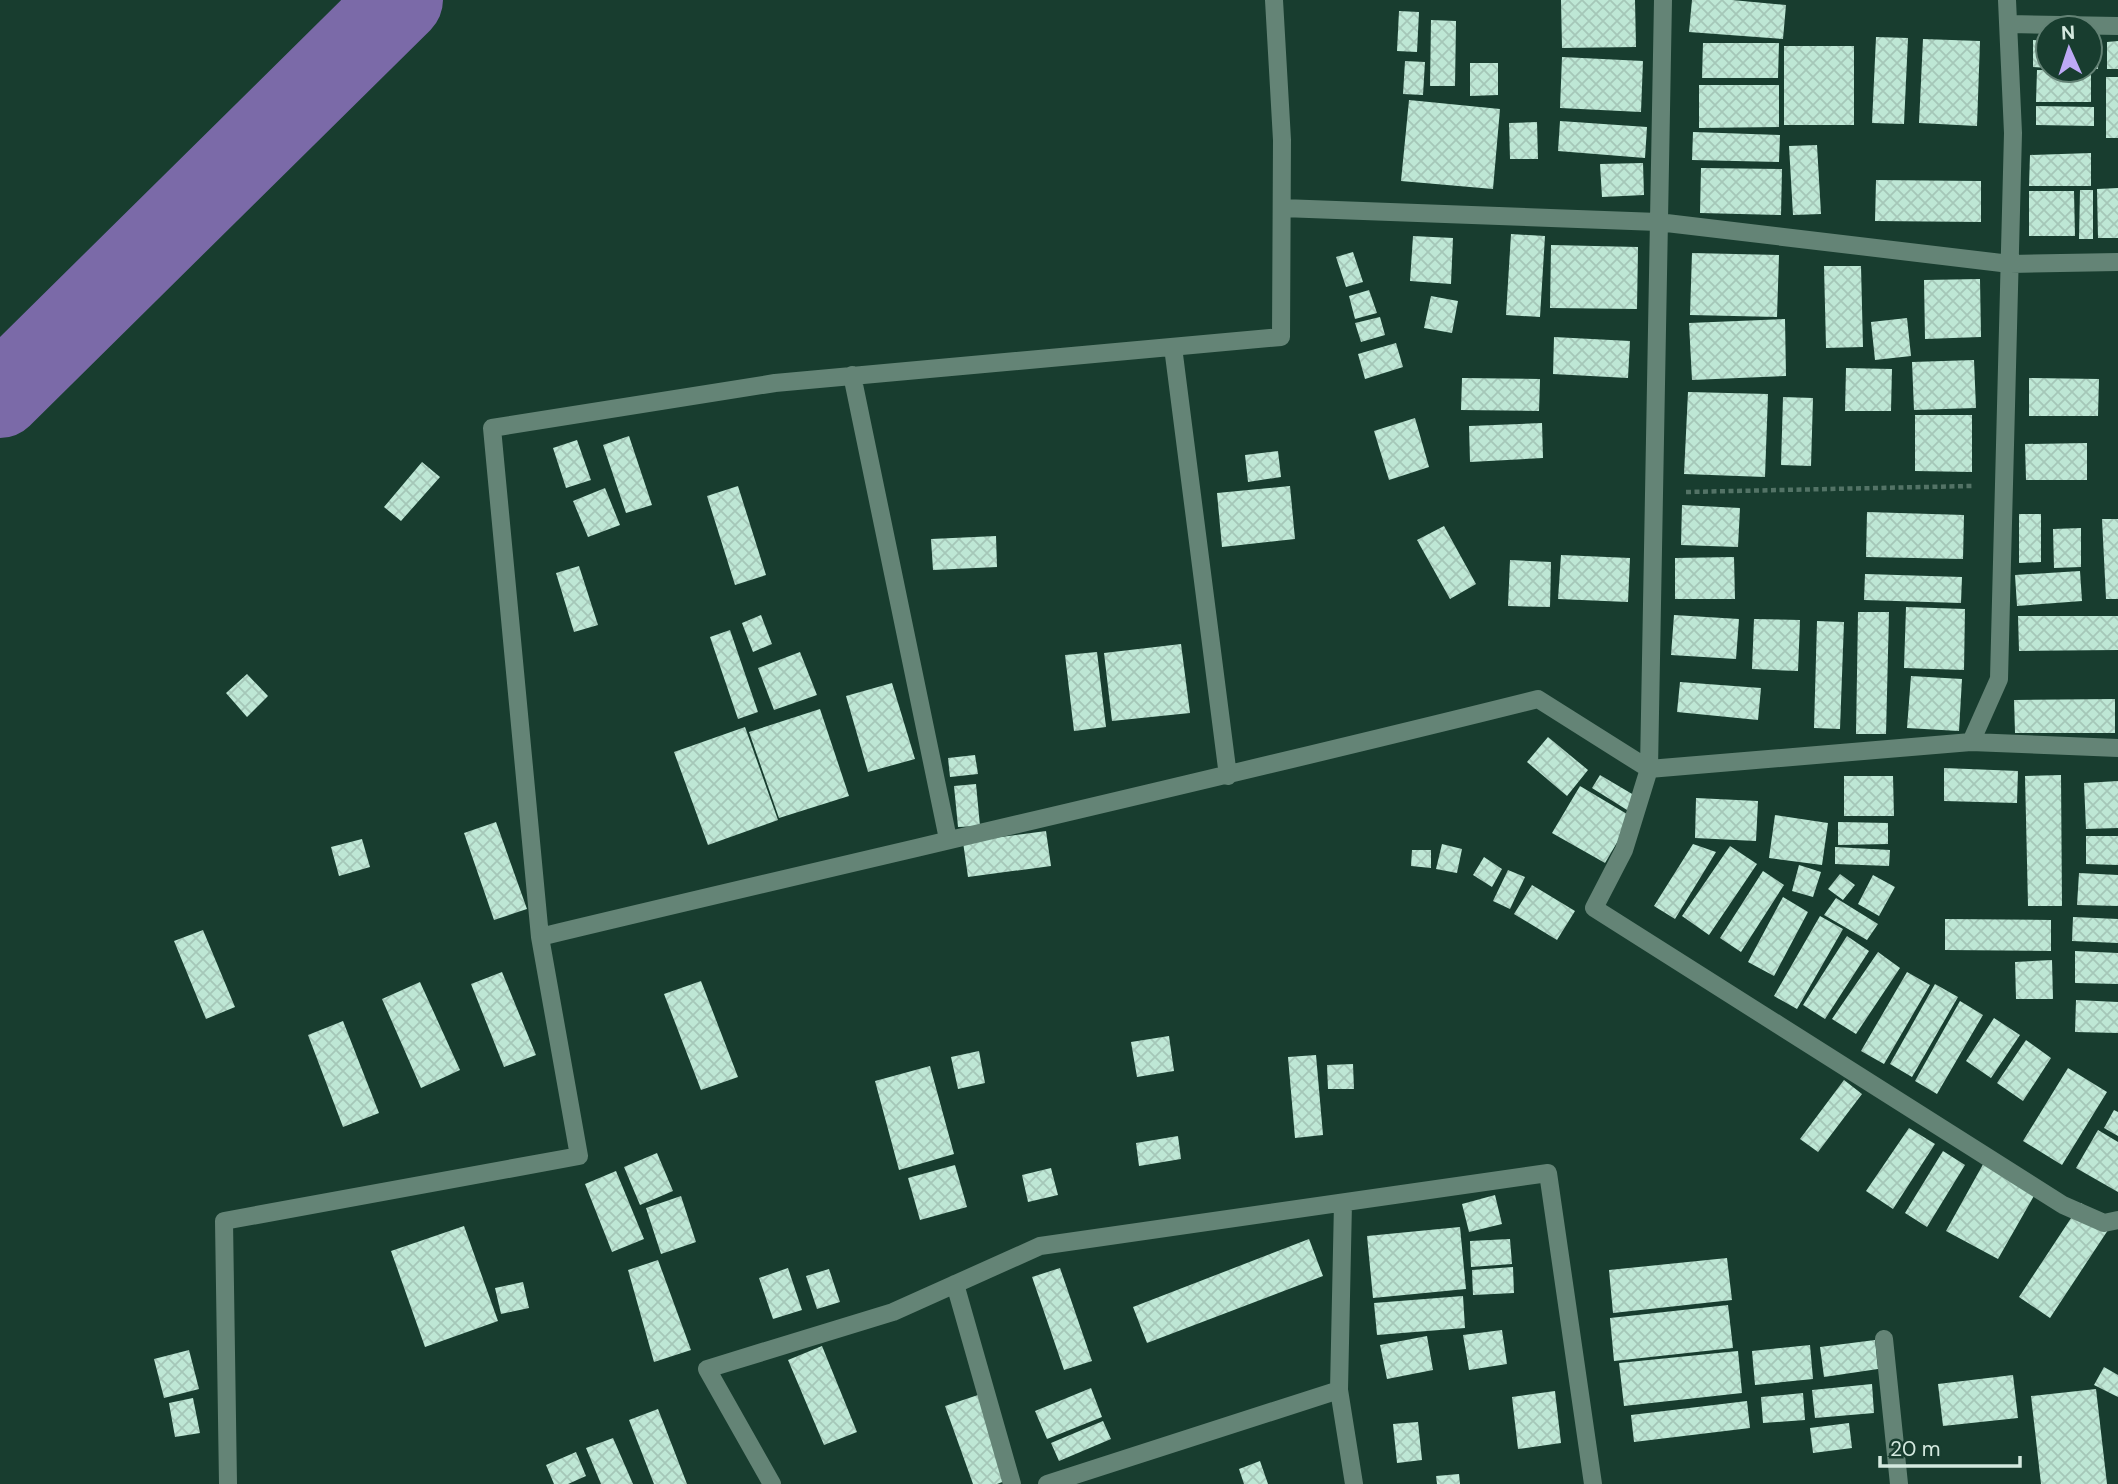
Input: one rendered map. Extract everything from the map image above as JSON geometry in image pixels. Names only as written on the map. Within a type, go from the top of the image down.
[{"type":"street","points":[[228,1484],[224,1221],[579,1156],[540,937],[492,428],[775,383],[1281,337],[1282,140],[1274,0]]},
{"type":"street","points":[[1663,0],[1649,769],[1623,850],[1594,908],[2063,1205],[2105,1223],[2118,1220]]},
{"type":"street","points":[[1971,742],[1999,679],[2013,133],[2007,0]]},
{"type":"street","points":[[2009,24],[2118,26]]},
{"type":"street","points":[[1282,208],[1658,222],[2011,264],[2118,262]]},
{"type":"street","points":[[1173,347],[1228,776]]},
{"type":"street","points":[[852,375],[948,839]]},
{"type":"street","points":[[540,937],[948,839],[1228,776],[1538,699],[1649,769],[1971,742],[2118,748]]},
{"type":"street","points":[[772,1484],[708,1369],[893,1312],[1040,1246],[1548,1173],[1593,1484]]},
{"type":"street","points":[[1343,1203],[1339,1390],[1354,1484]]},
{"type":"street","points":[[955,1284],[1012,1484]]},
{"type":"street","points":[[1884,1339],[1899,1484]]},
{"type":"street","points":[[1047,1484],[1339,1390]]},
{"type":"path","points":[[1653,493],[2004,485]]},
{"type":"building","points":[[1561,0],[1635,0],[1636,47],[1562,48]]},
{"type":"building","points":[[1692,0],[1732,0],[1786,5],[1783,39],[1689,32]]},
{"type":"building","points":[[1399,11],[1419,12],[1417,52],[1397,51]]},
{"type":"building","points":[[1431,20],[1456,21],[1455,86],[1430,86]]},
{"type":"building","points":[[1876,37],[1908,38],[1904,124],[1872,123]]},
{"type":"building","points":[[1923,39],[1980,41],[1977,126],[1919,123]]},
{"type":"building","points":[[2118,41],[2118,69],[2107,69],[2107,42]]},
{"type":"building","points":[[1703,43],[1779,43],[1778,78],[1702,78]]},
{"type":"building","points":[[1784,46],[1854,46],[1854,125],[1784,125]]},
{"type":"building","points":[[1562,57],[1643,61],[1641,112],[1560,108]]},
{"type":"building","points":[[1405,61],[1425,62],[1423,95],[1403,94]]},
{"type":"building","points":[[1470,63],[1498,63],[1498,95],[1470,96]]},
{"type":"building","points":[[2106,77],[2118,77],[2118,138],[2106,138]]},
{"type":"building","points":[[2037,84],[2091,84],[2091,102],[2036,102]]},
{"type":"building","points":[[1699,85],[1779,85],[1779,127],[1699,128]]},
{"type":"building","points":[[1409,100],[1500,109],[1493,189],[1401,181]]},
{"type":"building","points":[[2036,106],[2094,107],[2094,126],[2036,125]]},
{"type":"building","points":[[1560,121],[1647,127],[1645,158],[1558,151]]},
{"type":"building","points":[[1537,122],[1538,159],[1510,159],[1509,123]]},
{"type":"building","points":[[1693,132],[1780,135],[1779,162],[1692,160]]},
{"type":"building","points":[[1817,145],[1821,214],[1793,215],[1789,146]]},
{"type":"building","points":[[2091,153],[2091,186],[2029,186],[2030,155]]},
{"type":"building","points":[[1643,163],[1644,195],[1602,197],[1600,164]]},
{"type":"building","points":[[1701,168],[1782,169],[1781,215],[1700,213]]},
{"type":"building","points":[[1876,180],[1981,181],[1981,222],[1875,221]]},
{"type":"building","points":[[2118,188],[2118,238],[2098,238],[2097,189]]},
{"type":"building","points":[[2080,190],[2093,190],[2093,239],[2079,239]]},
{"type":"building","points":[[2029,191],[2074,191],[2075,236],[2029,236]]},
{"type":"building","points":[[1511,234],[1545,236],[1540,317],[1506,315]]},
{"type":"building","points":[[1413,236],[1453,238],[1451,284],[1410,281]]},
{"type":"building","points":[[1551,245],[1638,247],[1637,309],[1550,308]]},
{"type":"building","points":[[1353,252],[1363,282],[1346,287],[1336,257]]},
{"type":"building","points":[[1692,253],[1779,255],[1777,317],[1690,315]]},
{"type":"building","points":[[1824,266],[1861,266],[1863,347],[1826,348]]},
{"type":"building","points":[[1980,279],[1981,337],[1925,339],[1924,280]]},
{"type":"building","points":[[1369,290],[1377,313],[1355,319],[1349,296]]},
{"type":"building","points":[[1431,296],[1458,301],[1452,333],[1424,328]]},
{"type":"building","points":[[1380,317],[1385,335],[1361,342],[1355,323]]},
{"type":"building","points":[[1907,318],[1911,356],[1875,360],[1871,322]]},
{"type":"building","points":[[1785,319],[1786,376],[1692,380],[1689,323]]},
{"type":"building","points":[[1554,337],[1630,341],[1628,378],[1553,374]]},
{"type":"building","points":[[1396,343],[1403,367],[1365,379],[1358,354]]},
{"type":"building","points":[[1974,360],[1976,408],[1914,410],[1912,362]]},
{"type":"building","points":[[1846,368],[1892,369],[1891,411],[1845,411]]},
{"type":"building","points":[[1462,378],[1540,379],[1539,411],[1461,410]]},
{"type":"building","points":[[2029,378],[2099,379],[2098,416],[2029,416]]},
{"type":"building","points":[[1688,392],[1768,394],[1765,477],[1684,474]]},
{"type":"building","points":[[1783,397],[1813,398],[1811,466],[1781,465]]},
{"type":"building","points":[[1915,415],[1972,415],[1972,472],[1915,471]]},
{"type":"building","points":[[1415,418],[1429,467],[1389,480],[1374,431]]},
{"type":"building","points":[[1542,423],[1543,458],[1470,462],[1469,426]]},
{"type":"building","points":[[629,436],[652,505],[626,513],[603,445]]},
{"type":"building","points":[[577,440],[591,480],[566,488],[553,448]]},
{"type":"building","points":[[2087,443],[2087,480],[2026,480],[2025,444]]},
{"type":"building","points":[[1278,451],[1281,477],[1248,482],[1245,455]]},
{"type":"building","points":[[422,462],[440,477],[401,521],[384,507]]},
{"type":"building","points":[[738,486],[766,575],[735,585],[707,496]]},
{"type":"building","points":[[1290,486],[1295,539],[1222,547],[1217,493]]},
{"type":"building","points":[[605,488],[620,525],[588,537],[573,501]]},
{"type":"building","points":[[1682,505],[1740,508],[1738,547],[1681,545]]},
{"type":"building","points":[[1867,512],[1964,515],[1963,559],[1866,557]]},
{"type":"building","points":[[2019,514],[2041,514],[2041,562],[2019,563]]},
{"type":"building","points":[[2102,519],[2118,519],[2118,599],[2106,599]]},
{"type":"building","points":[[1444,526],[1476,584],[1450,599],[1417,540]]},
{"type":"building","points":[[2081,528],[2081,567],[2054,568],[2053,529]]},
{"type":"building","points":[[996,536],[997,567],[933,570],[931,539]]},
{"type":"building","points":[[1561,555],[1630,558],[1628,602],[1558,599]]},
{"type":"building","points":[[1734,557],[1735,599],[1675,599],[1675,558]]},
{"type":"building","points":[[1510,560],[1551,562],[1550,607],[1508,606]]},
{"type":"building","points":[[579,566],[598,625],[574,632],[556,573]]},
{"type":"building","points":[[2080,571],[2082,601],[2017,606],[2015,575]]},
{"type":"building","points":[[1865,574],[1962,577],[1961,603],[1864,600]]},
{"type":"building","points":[[1906,607],[1965,609],[1964,670],[1904,668]]},
{"type":"building","points":[[1858,612],[1889,612],[1886,734],[1856,734]]},
{"type":"building","points":[[761,615],[772,644],[753,652],[742,623]]},
{"type":"building","points":[[1674,615],[1739,619],[1736,659],[1671,655]]},
{"type":"building","points":[[2018,616],[2118,616],[2118,650],[2019,651]]},
{"type":"building","points":[[1754,619],[1800,620],[1798,671],[1752,669]]},
{"type":"building","points":[[1817,621],[1844,622],[1840,729],[1814,728]]},
{"type":"building","points":[[730,630],[758,712],[738,719],[710,637]]},
{"type":"building","points":[[1181,644],[1190,713],[1112,721],[1104,653]]},
{"type":"building","points":[[800,652],[817,695],[774,710],[758,668]]},
{"type":"building","points":[[1097,652],[1106,727],[1074,731],[1065,655]]},
{"type":"building","points":[[247,674],[268,696],[247,717],[226,693]]},
{"type":"building","points":[[1911,676],[1962,679],[1959,731],[1907,728]]},
{"type":"building","points":[[1680,682],[1761,688],[1758,720],[1677,712]]},
{"type":"building","points":[[892,683],[915,759],[868,772],[846,696]]},
{"type":"building","points":[[2115,699],[2115,733],[2015,733],[2014,700]]},
{"type":"building","points":[[820,709],[849,796],[779,818],[749,732]]},
{"type":"building","points":[[745,727],[778,820],[708,845],[674,752]]},
{"type":"building","points":[[1548,737],[1588,770],[1567,796],[1527,762]]},
{"type":"building","points":[[975,755],[978,774],[950,777],[948,758]]},
{"type":"building","points":[[1944,768],[2018,771],[2017,803],[1944,801]]},
{"type":"building","points":[[1600,775],[1644,801],[1635,815],[1592,788]]},
{"type":"building","points":[[2061,775],[2062,906],[2028,906],[2025,776]]},
{"type":"building","points":[[1844,776],[1893,776],[1894,816],[1844,816]]},
{"type":"building","points":[[2118,781],[2118,828],[2086,829],[2084,783]]},
{"type":"building","points":[[976,784],[980,826],[958,827],[954,786]]},
{"type":"building","points":[[1580,786],[1632,817],[1605,863],[1552,833]]},
{"type":"building","points":[[1696,798],[1758,801],[1756,841],[1695,838]]},
{"type":"building","points":[[1775,815],[1828,823],[1822,865],[1769,858]]},
{"type":"building","points":[[496,822],[527,909],[494,920],[464,833]]},
{"type":"building","points":[[1838,822],[1888,823],[1888,844],[1838,845]]},
{"type":"building","points":[[1046,831],[1051,866],[968,877],[963,842]]},
{"type":"building","points":[[2086,836],[2118,836],[2118,865],[2086,864]]},
{"type":"building","points":[[362,839],[370,867],[339,876],[331,847]]},
{"type":"building","points":[[1442,844],[1462,849],[1457,873],[1436,869]]},
{"type":"building","points":[[1693,844],[1716,852],[1675,919],[1654,906]]},
{"type":"building","points":[[1730,846],[1757,864],[1709,935],[1682,916]]},
{"type":"building","points":[[1835,847],[1890,850],[1889,866],[1835,864]]},
{"type":"building","points":[[1412,850],[1431,850],[1431,868],[1411,866]]},
{"type":"building","points":[[1484,857],[1502,869],[1492,887],[1473,875]]},
{"type":"building","points":[[1799,865],[1821,872],[1813,897],[1792,891]]},
{"type":"building","points":[[1508,870],[1525,877],[1510,909],[1493,901]]},
{"type":"building","points":[[1763,871],[1784,885],[1741,952],[1720,938]]},
{"type":"building","points":[[2079,873],[2118,875],[2118,906],[2077,905]]},
{"type":"building","points":[[1840,874],[1855,885],[1843,900],[1828,889]]},
{"type":"building","points":[[1873,875],[1895,887],[1879,916],[1858,904]]},
{"type":"building","points":[[1532,885],[1575,911],[1557,940],[1514,914]]},
{"type":"building","points":[[1783,897],[1808,912],[1774,976],[1748,962]]},
{"type":"building","points":[[1836,898],[1878,924],[1867,940],[1824,915]]},
{"type":"building","points":[[1820,916],[1843,929],[1797,1009],[1774,996]]},
{"type":"building","points":[[2073,917],[2118,919],[2118,943],[2072,941]]},
{"type":"building","points":[[1945,919],[2051,920],[2051,951],[1945,950]]},
{"type":"building","points":[[203,930],[235,1007],[206,1019],[174,941]]},
{"type":"building","points":[[1847,936],[1869,951],[1825,1019],[1803,1005]]},
{"type":"building","points":[[2075,951],[2118,953],[2118,984],[2075,983]]},
{"type":"building","points":[[1878,952],[1900,968],[1856,1034],[1832,1019]]},
{"type":"building","points":[[2052,960],[2053,999],[2016,999],[2015,962]]},
{"type":"building","points":[[502,972],[536,1055],[504,1067],[471,984]]},
{"type":"building","points":[[1907,972],[1930,985],[1884,1064],[1861,1051]]},
{"type":"building","points":[[701,981],[738,1077],[701,1090],[664,994]]},
{"type":"building","points":[[420,982],[460,1070],[421,1088],[382,999]]},
{"type":"building","points":[[1935,984],[1958,997],[1912,1077],[1890,1064]]},
{"type":"building","points":[[2076,1000],[2118,1002],[2118,1033],[2075,1032]]},
{"type":"building","points":[[1960,1001],[1983,1015],[1937,1094],[1915,1081]]},
{"type":"building","points":[[1994,1018],[2020,1035],[1991,1078],[1966,1061]]},
{"type":"building","points":[[343,1021],[379,1113],[343,1127],[308,1035]]},
{"type":"building","points":[[1169,1036],[1174,1071],[1137,1077],[1131,1042]]},
{"type":"building","points":[[2026,1040],[2051,1058],[2023,1101],[1997,1083]]},
{"type":"building","points":[[979,1051],[985,1083],[958,1089],[951,1057]]},
{"type":"building","points":[[1316,1055],[1323,1135],[1295,1138],[1288,1057]]},
{"type":"building","points":[[1353,1064],[1354,1089],[1328,1089],[1327,1065]]},
{"type":"building","points":[[930,1066],[954,1154],[899,1170],[875,1081]]},
{"type":"building","points":[[2068,1068],[2107,1092],[2062,1165],[2023,1141]]},
{"type":"building","points":[[1844,1080],[1862,1094],[1818,1152],[1800,1139]]},
{"type":"building","points":[[2114,1110],[2118,1112],[2118,1136],[2104,1128]]},
{"type":"building","points":[[1909,1128],[1935,1144],[1893,1209],[1866,1191]]},
{"type":"building","points":[[2098,1130],[2118,1142],[2118,1192],[2076,1168]]},
{"type":"building","points":[[1178,1136],[1181,1159],[1139,1166],[1136,1143]]},
{"type":"building","points":[[1943,1151],[1965,1165],[1927,1227],[1905,1213]]},
{"type":"building","points":[[657,1153],[673,1191],[640,1205],[624,1167]]},
{"type":"building","points":[[1986,1159],[2039,1187],[1998,1259],[1946,1231]]},
{"type":"building","points":[[955,1165],[967,1207],[920,1220],[908,1178]]},
{"type":"building","points":[[1051,1168],[1058,1195],[1028,1202],[1022,1175]]},
{"type":"building","points":[[616,1171],[644,1239],[612,1252],[585,1184]]},
{"type":"building","points":[[1495,1195],[1502,1224],[1469,1232],[1462,1204]]},
{"type":"building","points":[[681,1196],[696,1242],[661,1254],[646,1208]]},
{"type":"building","points":[[2081,1203],[2112,1224],[2050,1318],[2019,1297]]},
{"type":"building","points":[[464,1226],[498,1321],[425,1347],[391,1251]]},
{"type":"building","points":[[1460,1227],[1466,1289],[1373,1298],[1367,1236]]},
{"type":"building","points":[[1309,1239],[1323,1276],[1147,1343],[1133,1307]]},
{"type":"building","points":[[1510,1239],[1512,1264],[1471,1267],[1470,1241]]},
{"type":"building","points":[[1727,1258],[1732,1300],[1613,1313],[1609,1270]]},
{"type":"building","points":[[658,1260],[691,1350],[654,1362],[628,1270]]},
{"type":"building","points":[[1513,1267],[1514,1293],[1473,1295],[1472,1270]]},
{"type":"building","points":[[788,1268],[802,1310],[773,1319],[759,1278]]},
{"type":"building","points":[[1060,1268],[1092,1361],[1064,1370],[1032,1277]]},
{"type":"building","points":[[829,1269],[840,1302],[817,1309],[806,1276]]},
{"type":"building","points":[[523,1282],[529,1308],[501,1314],[495,1288]]},
{"type":"building","points":[[1463,1296],[1465,1328],[1377,1335],[1374,1303]]},
{"type":"building","points":[[1728,1305],[1733,1348],[1614,1361],[1610,1318]]},
{"type":"building","points":[[1502,1330],[1507,1364],[1469,1370],[1463,1335]]},
{"type":"building","points":[[1427,1336],[1433,1370],[1387,1379],[1380,1345]]},
{"type":"building","points":[[1875,1340],[1878,1369],[1824,1377],[1820,1347]]},
{"type":"building","points":[[1810,1345],[1813,1379],[1755,1385],[1752,1351]]},
{"type":"building","points":[[822,1346],[857,1432],[824,1445],[788,1360]]},
{"type":"building","points":[[189,1350],[199,1389],[164,1398],[154,1359]]},
{"type":"building","points":[[1738,1351],[1742,1393],[1624,1406],[1619,1363]]},
{"type":"building","points":[[2104,1367],[2118,1375],[2118,1397],[2094,1385]]},
{"type":"building","points":[[2013,1375],[2018,1418],[1943,1426],[1938,1384]]},
{"type":"building","points":[[1872,1384],[1874,1413],[1815,1418],[1812,1390]]},
{"type":"building","points":[[1091,1388],[1102,1417],[1047,1439],[1035,1411]]},
{"type":"building","points":[[2096,1389],[2107,1484],[2041,1484],[2031,1396]]},
{"type":"building","points":[[1555,1391],[1561,1443],[1518,1449],[1512,1397]]},
{"type":"building","points":[[987,1392],[1018,1476],[997,1484],[973,1484],[945,1406]]},
{"type":"building","points":[[1803,1393],[1805,1420],[1763,1423],[1761,1397]]},
{"type":"building","points":[[193,1398],[200,1433],[175,1437],[169,1403]]},
{"type":"building","points":[[1747,1401],[1750,1428],[1634,1442],[1631,1415]]},
{"type":"building","points":[[658,1409],[687,1484],[654,1484],[629,1420]]},
{"type":"building","points":[[1103,1421],[1111,1439],[1059,1461],[1051,1443]]},
{"type":"building","points":[[1418,1422],[1422,1460],[1397,1463],[1393,1424]]},
{"type":"building","points":[[1849,1423],[1852,1448],[1813,1453],[1810,1428]]},
{"type":"building","points":[[613,1438],[633,1484],[601,1484],[586,1448]]},
{"type":"building","points":[[576,1452],[586,1476],[568,1484],[554,1484],[546,1465]]},
{"type":"building","points":[[1260,1461],[1268,1484],[1244,1484],[1239,1469]]},
{"type":"building","points":[[1459,1474],[1460,1484],[1437,1484],[1436,1476]]},
{"type":"waterway","points":[[0,396],[401,0]]}]
